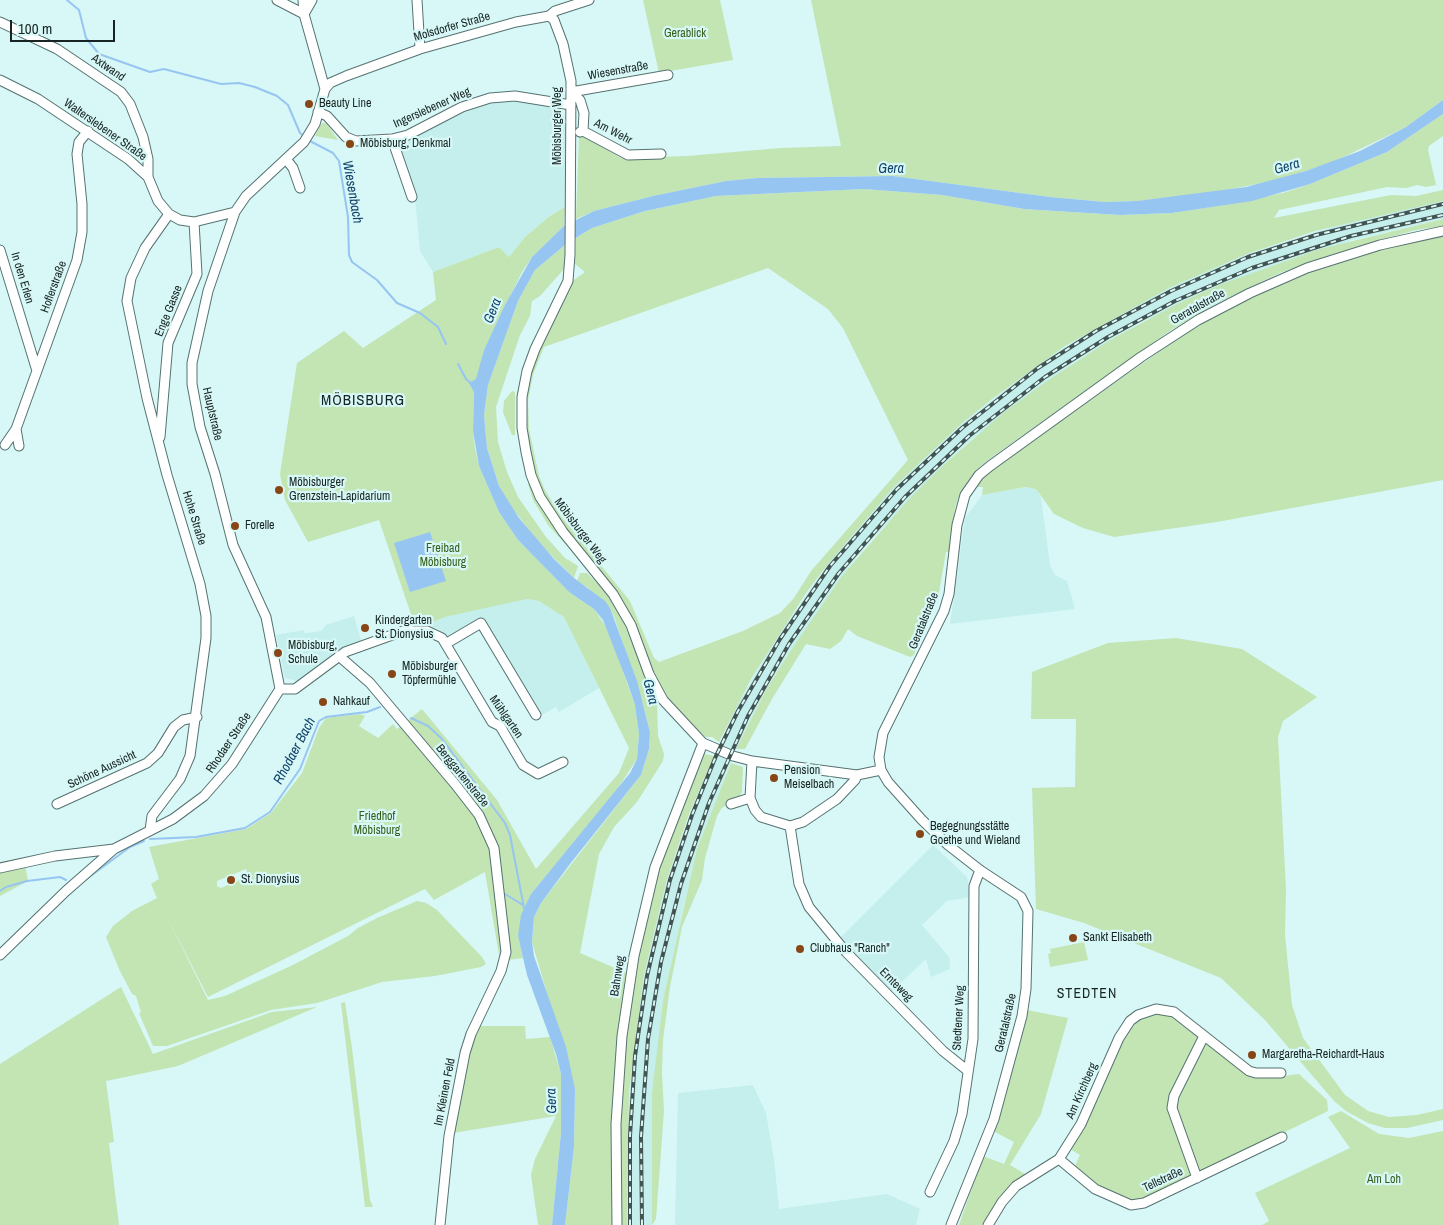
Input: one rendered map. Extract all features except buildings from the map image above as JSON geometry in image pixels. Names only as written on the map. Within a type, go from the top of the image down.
[{"type":"street","points":[[277,0],[304,14]]},
{"type":"street","points":[[417,0],[418,47],[420,49]]},
{"type":"street","name":"Molsdorfer Straße","points":[[325,89],[330,84],[346,76],[420,49],[507,24],[549,16],[555,11],[589,0]]},
{"type":"street","points":[[304,1],[304,14],[325,89]]},
{"type":"street","name":"Möbisburger Weg","points":[[549,16],[554,20],[569,68],[571,92],[570,255],[568,281],[535,349],[524,382],[520,412],[532,476],[552,516],[613,594],[631,625],[649,674],[662,700],[703,743],[752,762],[857,774],[881,770]]},
{"type":"street","name":"Axtwand","points":[[0,22],[57,49],[122,92],[130,104],[143,137],[148,159],[148,177]]},
{"type":"street","name":"Wiesenstraße","points":[[571,92],[668,75]]},
{"type":"street","name":"Walterslebener Straße","points":[[0,80],[38,99],[128,159],[148,177],[158,200],[169,214]]},
{"type":"street","name":"Hauptstraße","points":[[280,689],[266,617],[233,545],[215,474],[200,427],[192,384],[194,347],[208,291],[235,212],[246,196],[306,139],[318,112],[325,89]]},
{"type":"street","name":"Am Wehr","points":[[571,92],[580,100],[584,113],[583,131]]},
{"type":"street","name":"Ingerslebener Weg","points":[[318,112],[327,116],[351,140],[392,139],[408,135],[462,107],[490,98],[515,96],[571,105]]},
{"type":"street","name":"Hoflerstraße","points":[[4,444],[16,429],[77,260],[82,232],[82,204],[77,154],[79,142],[88,131]]},
{"type":"street","name":"Am Wehr","points":[[571,134],[583,131],[628,155],[661,154]]},
{"type":"street","name":"Ingerslebener Weg","points":[[392,139],[412,198]]},
{"type":"street","points":[[286,159],[293,168],[300,188]]},
{"type":"street","points":[[169,214],[180,220],[194,222],[235,212]]},
{"type":"street","name":"Hohe Straße","points":[[150,830],[152,816],[180,779],[190,756],[197,717],[206,638],[206,616],[200,584],[159,442],[127,301],[132,278],[145,248],[169,214]]},
{"type":"street","name":"Enge Gasse","points":[[159,442],[168,343],[197,274],[197,264],[194,259],[196,247],[194,222]]},
{"type":"street","name":"Geratalstraße","points":[[951,1225],[994,1119],[1022,1016],[1026,990],[1028,911],[1026,904],[1009,887],[980,870],[930,828],[909,806],[881,770],[879,757],[883,733],[928,648],[944,611],[960,509],[971,485],[984,471],[1141,357],[1223,306],[1281,279],[1334,258],[1417,235],[1443,231]]},
{"type":"street","name":"In den Erlen","points":[[0,250],[36,371]]},
{"type":"street","points":[[16,429],[19,446]]},
{"type":"street","name":"Mühlgarten","points":[[536,715],[481,623],[447,643],[492,722],[500,726],[523,765],[538,774],[563,762]]},
{"type":"street","points":[[280,689],[295,689],[350,649],[408,629],[434,633],[447,643]]},
{"type":"street","name":"Berggartenstraße","points":[[339,656],[370,683],[454,784],[485,827],[494,848],[506,941],[506,952],[501,971]]},
{"type":"street","name":"Rhodaer Straße","points":[[0,954],[66,891],[114,849],[189,809],[221,779],[280,689]]},
{"type":"street","name":"Schöne Aussicht","points":[[57,804],[147,763],[158,753],[174,727],[182,720],[197,717]]},
{"type":"street","name":"Bahnweg","points":[[617,1225],[616,1124],[622,1036],[629,982],[655,868],[703,743]]},
{"type":"street","points":[[752,762],[750,798],[757,814],[790,826],[803,822],[837,799],[855,780],[857,774]]},
{"type":"street","points":[[731,804],[750,798]]},
{"type":"street","name":"Ernteweg","points":[[790,826],[799,884],[809,907],[846,952],[943,1051],[968,1071]]},
{"type":"street","name":"Rhodaer Straße","points":[[0,868],[55,856],[114,849]]},
{"type":"street","name":"Stedtener Weg","points":[[930,1192],[954,1141],[962,1114],[973,1039],[974,886],[980,870]]},
{"type":"street","name":"Im Kleinen Feld","points":[[440,1225],[449,1136],[465,1053],[471,1034],[501,971]]},
{"type":"street","name":"Am Kirchberg","points":[[988,1225],[1002,1202],[1016,1186],[1059,1159],[1081,1124],[1119,1038],[1130,1021],[1148,1011],[1165,1010],[1180,1017],[1250,1071],[1256,1073],[1282,1073]]},
{"type":"street","points":[[1197,1178],[1172,1108],[1174,1096],[1204,1036]]},
{"type":"street","name":"Tellstraße","points":[[1059,1159],[1095,1189],[1131,1205],[1144,1203],[1282,1137]]},
{"type":"shaded area","points":[[511,100],[552,106],[566,118],[565,207],[550,216],[525,237],[509,257],[499,247],[433,272],[420,251],[415,198],[397,142],[485,104]]},
{"type":"shaded area","points":[[1443,201],[1443,219],[1352,240],[1141,322],[1075,362],[972,439],[940,468],[873,538],[842,576],[767,688],[736,749],[698,849],[682,913],[652,1093],[652,1225],[627,1225],[627,1136],[632,1056],[644,975],[667,879],[696,798],[735,709],[777,637],[828,564],[894,487],[960,425],[1036,366],[1101,324],[1169,288],[1247,254],[1347,222]]},
{"type":"shaded area","points":[[1025,487],[1036,489],[1041,497],[1050,565],[1055,575],[1067,581],[1075,609],[950,624],[965,518],[982,495]]},
{"type":"shaded area","points":[[527,599],[539,601],[564,617],[599,688],[559,712],[556,707],[533,720],[478,629],[451,644],[444,633],[437,628],[416,629],[445,617]]},
{"type":"shaded area","points":[[354,616],[361,640],[336,651],[297,681],[285,678],[276,635],[304,630],[304,633],[321,631],[326,625]]},
{"type":"shaded area","points":[[933,845],[967,877],[970,897],[947,901],[922,925],[949,957],[950,969],[931,977],[926,959],[891,992],[839,939]]},
{"type":"shaded area","points":[[753,1085],[766,1113],[774,1159],[779,1209],[887,1194],[920,1209],[916,1225],[675,1225],[678,1093]]},
{"type":"green space","name":"Gerablick","points":[[643,0],[720,0],[733,60],[659,73]]},
{"type":"green space","points":[[811,0],[1443,0],[1443,100],[1406,127],[1331,163],[1274,181],[1209,193],[1137,201],[1105,202],[1050,197],[893,176],[757,178],[726,181],[653,196],[594,211],[576,219],[579,134],[621,158],[687,156],[781,148],[841,146]]},
{"type":"green space","points":[[1443,114],[1443,136],[1429,146],[1428,150],[1436,185],[1426,187],[1417,185],[1407,188],[1387,187],[1279,210],[1274,218],[1391,195],[1416,196],[1443,190],[1443,201],[1315,231],[1247,254],[1169,288],[1065,346],[992,399],[960,425],[894,487],[828,564],[806,593],[751,679],[719,742],[712,737],[706,737],[688,722],[659,688],[624,603],[565,530],[543,496],[529,452],[524,412],[527,383],[538,350],[571,282],[585,272],[575,264],[576,238],[592,228],[645,211],[716,196],[864,189],[942,195],[1024,209],[1120,215],[1172,213],[1283,193],[1310,184],[1387,152]],"holes":[[[768,268],[828,309],[843,328],[908,460],[811,571],[794,598],[780,613],[743,631],[659,662],[654,658],[630,601],[560,515],[539,476],[529,429],[528,400],[533,375],[544,347]]]},
{"type":"green space","points":[[322,123],[326,123],[338,140],[315,136]]},
{"type":"green space","points":[[565,207],[564,226],[532,257],[522,272],[484,350],[474,392],[473,431],[475,448],[479,466],[499,512],[518,540],[569,592],[594,609],[609,631],[635,705],[639,734],[637,759],[616,791],[531,894],[518,936],[523,958],[500,961],[485,872],[434,900],[425,889],[208,997],[167,917],[208,1000],[225,996],[293,965],[348,936],[358,928],[377,918],[417,901],[426,903],[437,910],[482,957],[486,964],[481,967],[435,976],[382,982],[317,1003],[271,1010],[167,1046],[153,1046],[139,1013],[141,1012],[136,996],[132,994],[119,969],[106,937],[113,926],[132,911],[157,898],[151,884],[159,879],[149,847],[246,829],[271,813],[302,773],[319,728],[326,718],[360,714],[365,716],[359,726],[378,738],[393,724],[397,729],[422,709],[497,800],[536,869],[619,773],[629,748],[564,617],[539,601],[527,599],[445,617],[416,629],[379,520],[308,542],[285,500],[280,474],[297,363],[344,331],[363,348],[436,300],[433,272],[499,247],[509,257],[525,237],[550,216]],"holes":[[[246,869],[248,875],[221,888],[217,886],[217,881]]]},
{"type":"green space","points":[[1443,219],[1443,226],[1416,230],[1379,240],[1307,263],[1280,273],[1219,302],[1171,330],[988,460],[977,469],[960,493],[955,508],[949,552],[946,552],[938,598],[914,655],[910,657],[857,636],[848,629],[841,641],[830,649],[806,644],[772,699],[745,749],[736,749],[767,688],[842,576],[908,500],[940,468],[1003,413],[1047,381],[1110,340],[1177,304],[1219,285],[1320,249]]},
{"type":"green space","points":[[1443,234],[1443,480],[1217,522],[1114,537],[1083,528],[1054,514],[1036,489],[1025,487],[982,495],[983,487],[974,487],[992,469],[1200,323],[1251,296],[1309,272],[1381,248]]},
{"type":"green space","points":[[566,244],[565,268],[540,296],[532,301],[530,316],[520,335],[496,407],[498,442],[507,472],[518,497],[546,537],[565,558],[578,566],[574,578],[539,543],[506,500],[499,486],[487,448],[484,415],[488,385],[518,301],[535,270]]},
{"type":"green space","points":[[512,391],[515,392],[515,435],[512,435],[503,412],[504,401]]},
{"type":"green space","points":[[528,484],[531,484],[545,512],[572,551],[548,525],[533,500]]},
{"type":"green space","points":[[580,573],[587,573],[601,587],[617,608],[624,623],[657,702],[658,736],[664,754],[663,761],[637,802],[614,827],[599,854],[580,953],[631,975],[656,868],[700,753],[714,756],[689,814],[667,879],[644,975],[629,1092],[627,1225],[565,1225],[574,1147],[575,1089],[532,942],[534,917],[541,903],[641,775],[649,749],[650,732],[644,708],[615,619],[610,608],[587,587],[577,581]]},
{"type":"green space","points":[[1176,638],[1242,649],[1317,697],[1283,721],[1278,737],[1286,889],[1285,935],[1292,1005],[1303,1038],[1345,1095],[1368,1111],[1389,1117],[1417,1115],[1443,1109],[1443,1120],[1407,1128],[1385,1128],[1368,1123],[1346,1111],[1334,1101],[1265,1020],[1221,978],[1084,923],[1036,909],[1032,788],[1075,787],[1076,719],[1031,719],[1032,672],[1108,643]]},
{"type":"green space","points":[[731,763],[743,767],[742,792],[739,797],[722,808],[717,816],[705,858],[702,880],[682,927],[670,987],[663,1040],[664,1111],[656,1219],[652,1225],[652,1093],[663,1001],[697,849]]},
{"type":"green space","points":[[25,865],[28,881],[0,896],[0,871]]},
{"type":"green space","points":[[1084,942],[1088,960],[1050,967],[1048,954],[1051,953],[1050,949]]},
{"type":"green space","points":[[121,987],[153,1054],[272,1012],[317,1007],[178,1066],[106,1081],[114,1142],[109,1143],[119,1225],[0,1225],[0,1064]]},
{"type":"green space","points":[[345,1002],[370,1200],[373,1207],[365,1207],[341,1003]]},
{"type":"green space","points":[[1027,1010],[1068,1018],[1041,1114],[1010,1165],[1025,1174],[1009,1188],[984,1225],[959,1225],[983,1156],[1004,1164],[1014,1142],[993,1131]]},
{"type":"green space","points":[[1160,1012],[1174,1016],[1197,1033],[1198,1043],[1169,1097],[1192,1177],[1146,1199],[1132,1202],[1100,1189],[1074,1168],[1080,1155],[1070,1149],[1128,1031],[1142,1017]]},
{"type":"green space","points":[[479,1026],[525,1026],[526,1039],[550,1037],[561,1074],[562,1096],[561,1133],[552,1225],[538,1225],[531,1175],[535,1159],[556,1116],[453,1133],[469,1054]]},
{"type":"green space","points":[[1205,1044],[1209,1044],[1240,1069],[1276,1077],[1299,1074],[1327,1100],[1328,1111],[1199,1174],[1175,1106],[1176,1097]]},
{"type":"green space","name":"Am Loh","points":[[1341,1111],[1379,1134],[1409,1138],[1443,1131],[1443,1225],[1262,1225],[1269,1221],[1255,1193],[1350,1148],[1328,1117]]},
{"type":"water","points":[[1443,100],[1443,114],[1387,152],[1310,184],[1252,201],[1172,213],[1120,215],[1024,209],[942,195],[864,189],[716,196],[645,211],[592,228],[566,244],[535,270],[518,301],[488,385],[484,415],[487,448],[499,486],[519,518],[554,559],[574,578],[605,601],[610,608],[637,681],[650,732],[649,749],[641,775],[570,864],[541,903],[534,917],[532,942],[534,956],[566,1047],[575,1089],[574,1147],[565,1225],[552,1225],[561,1133],[561,1074],[556,1054],[527,975],[518,936],[521,915],[531,894],[630,773],[637,759],[639,734],[635,705],[603,620],[594,609],[569,592],[518,540],[499,512],[479,466],[473,431],[474,392],[469,383],[476,379],[484,350],[505,305],[532,257],[564,226],[594,211],[653,196],[726,181],[757,178],[893,176],[1050,197],[1105,202],[1137,201],[1246,187],[1306,171],[1360,151],[1406,127]]},
{"type":"water","points":[[430,532],[446,581],[410,592],[394,543]]},
{"type":"waterway","name":"Wiesenbach","points":[[67,0],[79,10],[86,38],[99,54],[150,72],[164,69],[221,84],[239,83],[255,87],[277,96],[288,105],[300,133],[305,137]]},
{"type":"waterway","name":"Wiesenbach","points":[[308,140],[333,153],[339,161],[348,217],[349,255],[352,262],[377,280],[397,303],[420,313],[438,327],[446,344]]},
{"type":"waterway","name":"Wiesenbach","points":[[458,364],[466,379],[472,384]]},
{"type":"waterway","name":"Rhodaer Bach","points":[[150,839],[196,837],[245,828],[270,812],[300,769],[319,721],[326,717],[367,712],[380,707]]},
{"type":"waterway","name":"Rhodaer Bach","points":[[411,718],[428,726],[442,739],[505,823],[510,835],[524,908]]},
{"type":"waterway","name":"Rhodaer Bach","points":[[85,880],[130,847],[144,841]]},
{"type":"waterway","name":"Rhodaer Bach","points":[[0,891],[6,887],[27,881],[60,877],[66,880]]},
{"type":"waterway","points":[[505,894],[523,905]]},
{"type":"railway","points":[[630,1225],[630,1136],[635,1056],[647,976],[670,880],[692,815],[716,756],[738,711],[780,639],[830,566],[897,489],[962,428],[1038,368],[1096,331],[1171,291],[1248,257],[1316,235],[1443,204]]},
{"type":"railway","points":[[642,1225],[641,1137],[648,1039],[661,962],[681,884],[709,803],[748,716],[789,644],[839,573],[905,497],[969,436],[1045,377],[1108,337],[1175,301],[1252,268],[1351,236],[1443,215]]},
{"type":"place","name":"Beauty Line","points":[[309,104]]},
{"type":"place","name":"Möbisburg, Denkmal","points":[[350,144]]},
{"type":"place","name":"Möbisburger Grenzstein-Lapidarium","points":[[279,490]]},
{"type":"place","name":"Forelle","points":[[235,526]]},
{"type":"place","name":"Kindergarten St. Dionysius","points":[[365,628]]},
{"type":"place","name":"Möbisburg, Schule","points":[[278,653]]},
{"type":"place","name":"Möbisburger Töpfermühle","points":[[392,674]]},
{"type":"place","name":"Nahkauf","points":[[323,702]]},
{"type":"place","name":"Pension Meiselbach","points":[[774,778]]},
{"type":"place","name":"Begegnungsstätte Goethe und Wieland","points":[[920,834]]},
{"type":"place","name":"St. Dionysius","points":[[231,880]]},
{"type":"place","name":"Sankt Elisabeth","points":[[1073,938]]},
{"type":"place","name":"Clubhaus \"Ranch\"","points":[[800,949]]},
{"type":"place","name":"Margaretha-Reichardt-Haus","points":[[1252,1055]]},
{"type":"district","name":"MÖBISBURG","points":[[363,401]]},
{"type":"district","name":"STEDTEN","points":[[1087,994]]},
{"type":"water label","name":"Gera","points":[[1287,167]]},
{"type":"water label","name":"Gera","points":[[891,169]]},
{"type":"water label","name":"Gera","points":[[493,311]]},
{"type":"water label","name":"Gera","points":[[650,692]]},
{"type":"water label","name":"Gera","points":[[552,1101]]},
{"type":"park label","name":"Freibad Möbisburg","points":[[443,556]]},
{"type":"park label","name":"Friedhof Möbisburg","points":[[377,824]]}]
